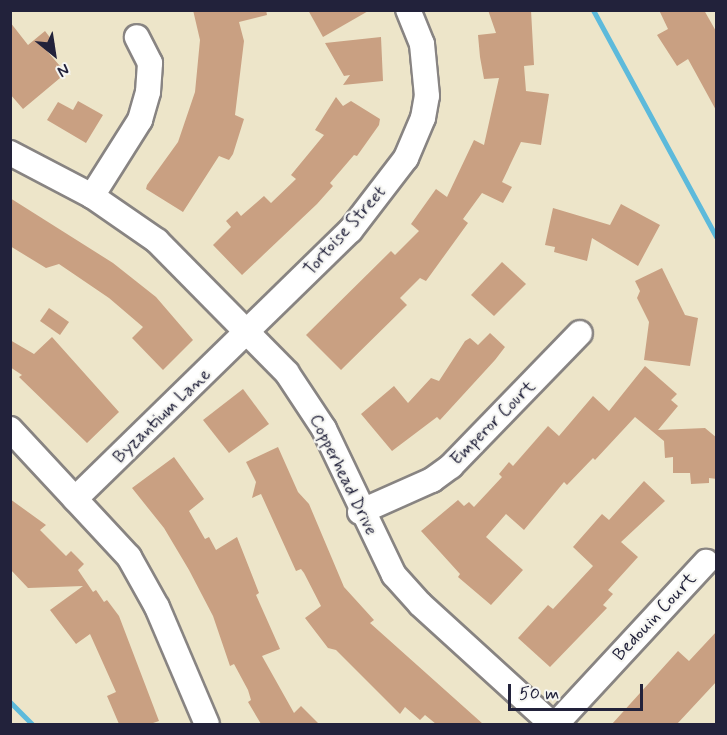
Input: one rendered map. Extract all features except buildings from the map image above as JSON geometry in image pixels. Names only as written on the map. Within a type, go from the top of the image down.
[{"type":"street","name":"Tortoise Street","points":[[248,334],[365,213],[415,141],[427,96],[427,69],[422,44],[408,10]]},
{"type":"street","points":[[92,196],[140,120],[148,92],[150,63],[136,37]]},
{"type":"street","name":"Copperhead Drive","points":[[10,153],[92,196],[157,241],[287,373],[324,429],[360,512],[394,575],[420,604],[554,724]]},
{"type":"street","name":"Emperor Court","points":[[360,512],[417,487],[451,466],[580,333]]},
{"type":"street","name":"Byzantium Lane","points":[[75,499],[248,334]]},
{"type":"street","points":[[10,429],[129,557],[157,607],[207,724]]},
{"type":"street","name":"Bedouin Court","points":[[554,724],[706,562]]},
{"type":"waterway","points":[[593,10],[716,237]]},
{"type":"waterway","points":[[10,702],[32,724]]}]
